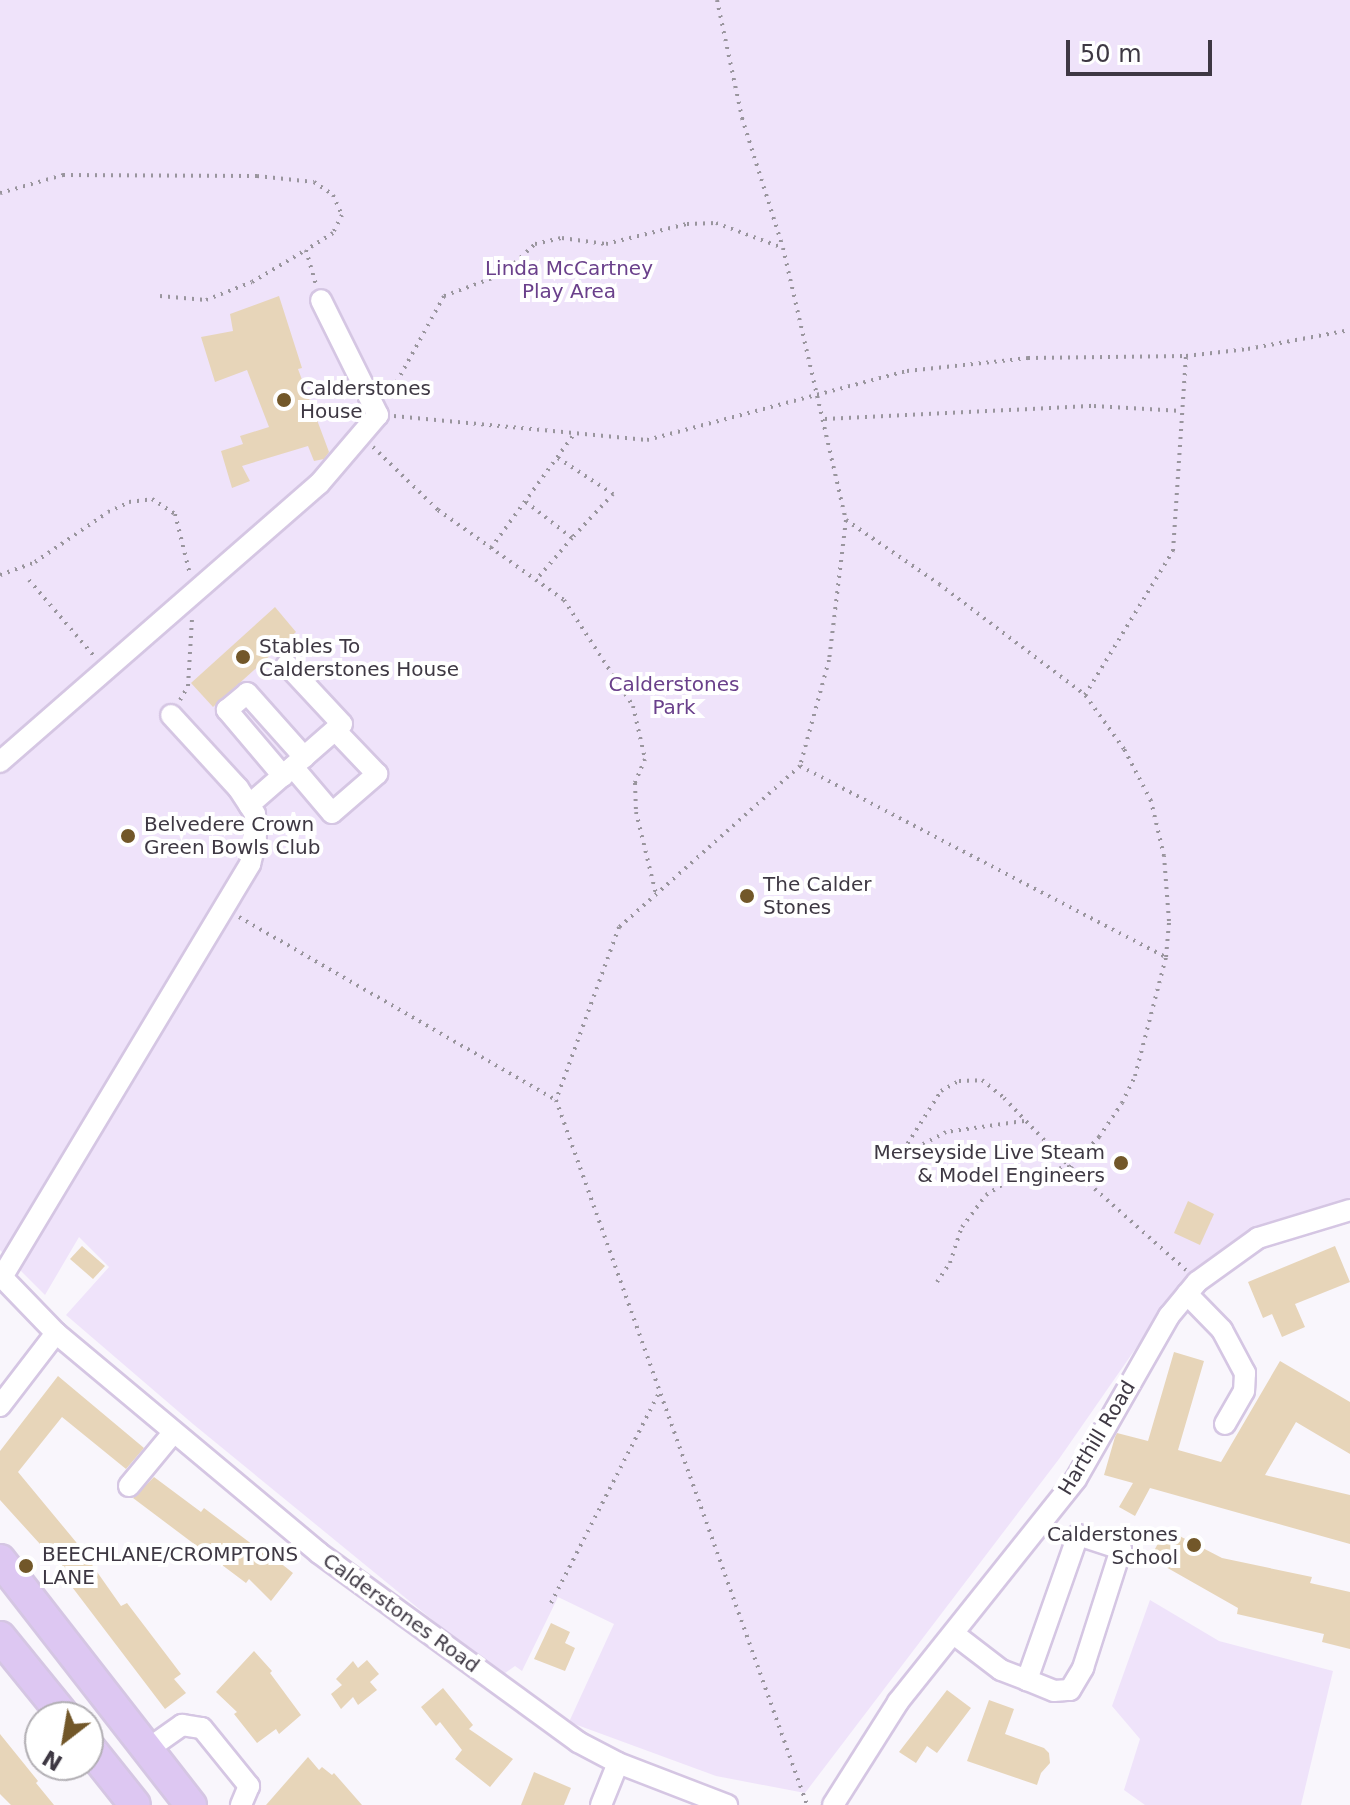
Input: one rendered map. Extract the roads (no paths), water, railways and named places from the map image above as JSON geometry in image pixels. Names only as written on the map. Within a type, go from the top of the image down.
[{"type":"highway","points":[[0,1560],[191,1805]]},
{"type":"highway","points":[[0,1637],[52,1701]]},
{"type":"highway","points":[[104,1766],[135,1805]]},
{"type":"street","points":[[0,762],[319,484],[378,415],[321,300]]},
{"type":"street","points":[[249,805],[342,724],[287,665]]},
{"type":"street","points":[[1,1276],[250,864],[256,842],[255,814],[171,715]]},
{"type":"street","points":[[294,767],[332,813],[377,774],[336,731]]},
{"type":"street","name":"Harthill Road","points":[[833,1805],[898,1702],[1076,1479],[1169,1316],[1192,1288],[1258,1238],[1350,1210]]},
{"type":"street","name":"Calderstones Road","points":[[1,1276],[56,1333],[319,1553],[578,1742],[618,1763],[727,1805]]},
{"type":"street","points":[[1192,1288],[1222,1330],[1245,1373],[1244,1391],[1225,1424]]},
{"type":"street","points":[[0,1406],[56,1333]]},
{"type":"street","points":[[129,1486],[173,1433]]},
{"type":"street","points":[[954,1634],[1001,1670],[1054,1691],[1070,1690],[1083,1668],[1121,1549],[1078,1535],[1027,1680]]},
{"type":"street","points":[[148,1749],[182,1725],[202,1728],[249,1786],[241,1805]]},
{"type":"street","points":[[601,1805],[618,1763]]},
{"type":"place","name":"Calderstones House","points":[[284,400]]},
{"type":"place","name":"Stables To Calderstones House","points":[[243,657]]},
{"type":"place","name":"Belvedere Crown Green Bowls Club","points":[[128,836]]},
{"type":"place","name":"The Calder Stones","points":[[747,896]]},
{"type":"place","name":"Merseyside Live Steam & Model Engineers","points":[[1121,1163]]},
{"type":"place","name":"Calderstones School","points":[[1194,1545]]},
{"type":"place","name":"BEECHLANE/CROMPTONS LANE","points":[[26,1566]]},
{"type":"park label","name":"Linda McCartney Play Area","points":[[569,280]]},
{"type":"park label","name":"Calderstones Park","points":[[674,696]]}]
